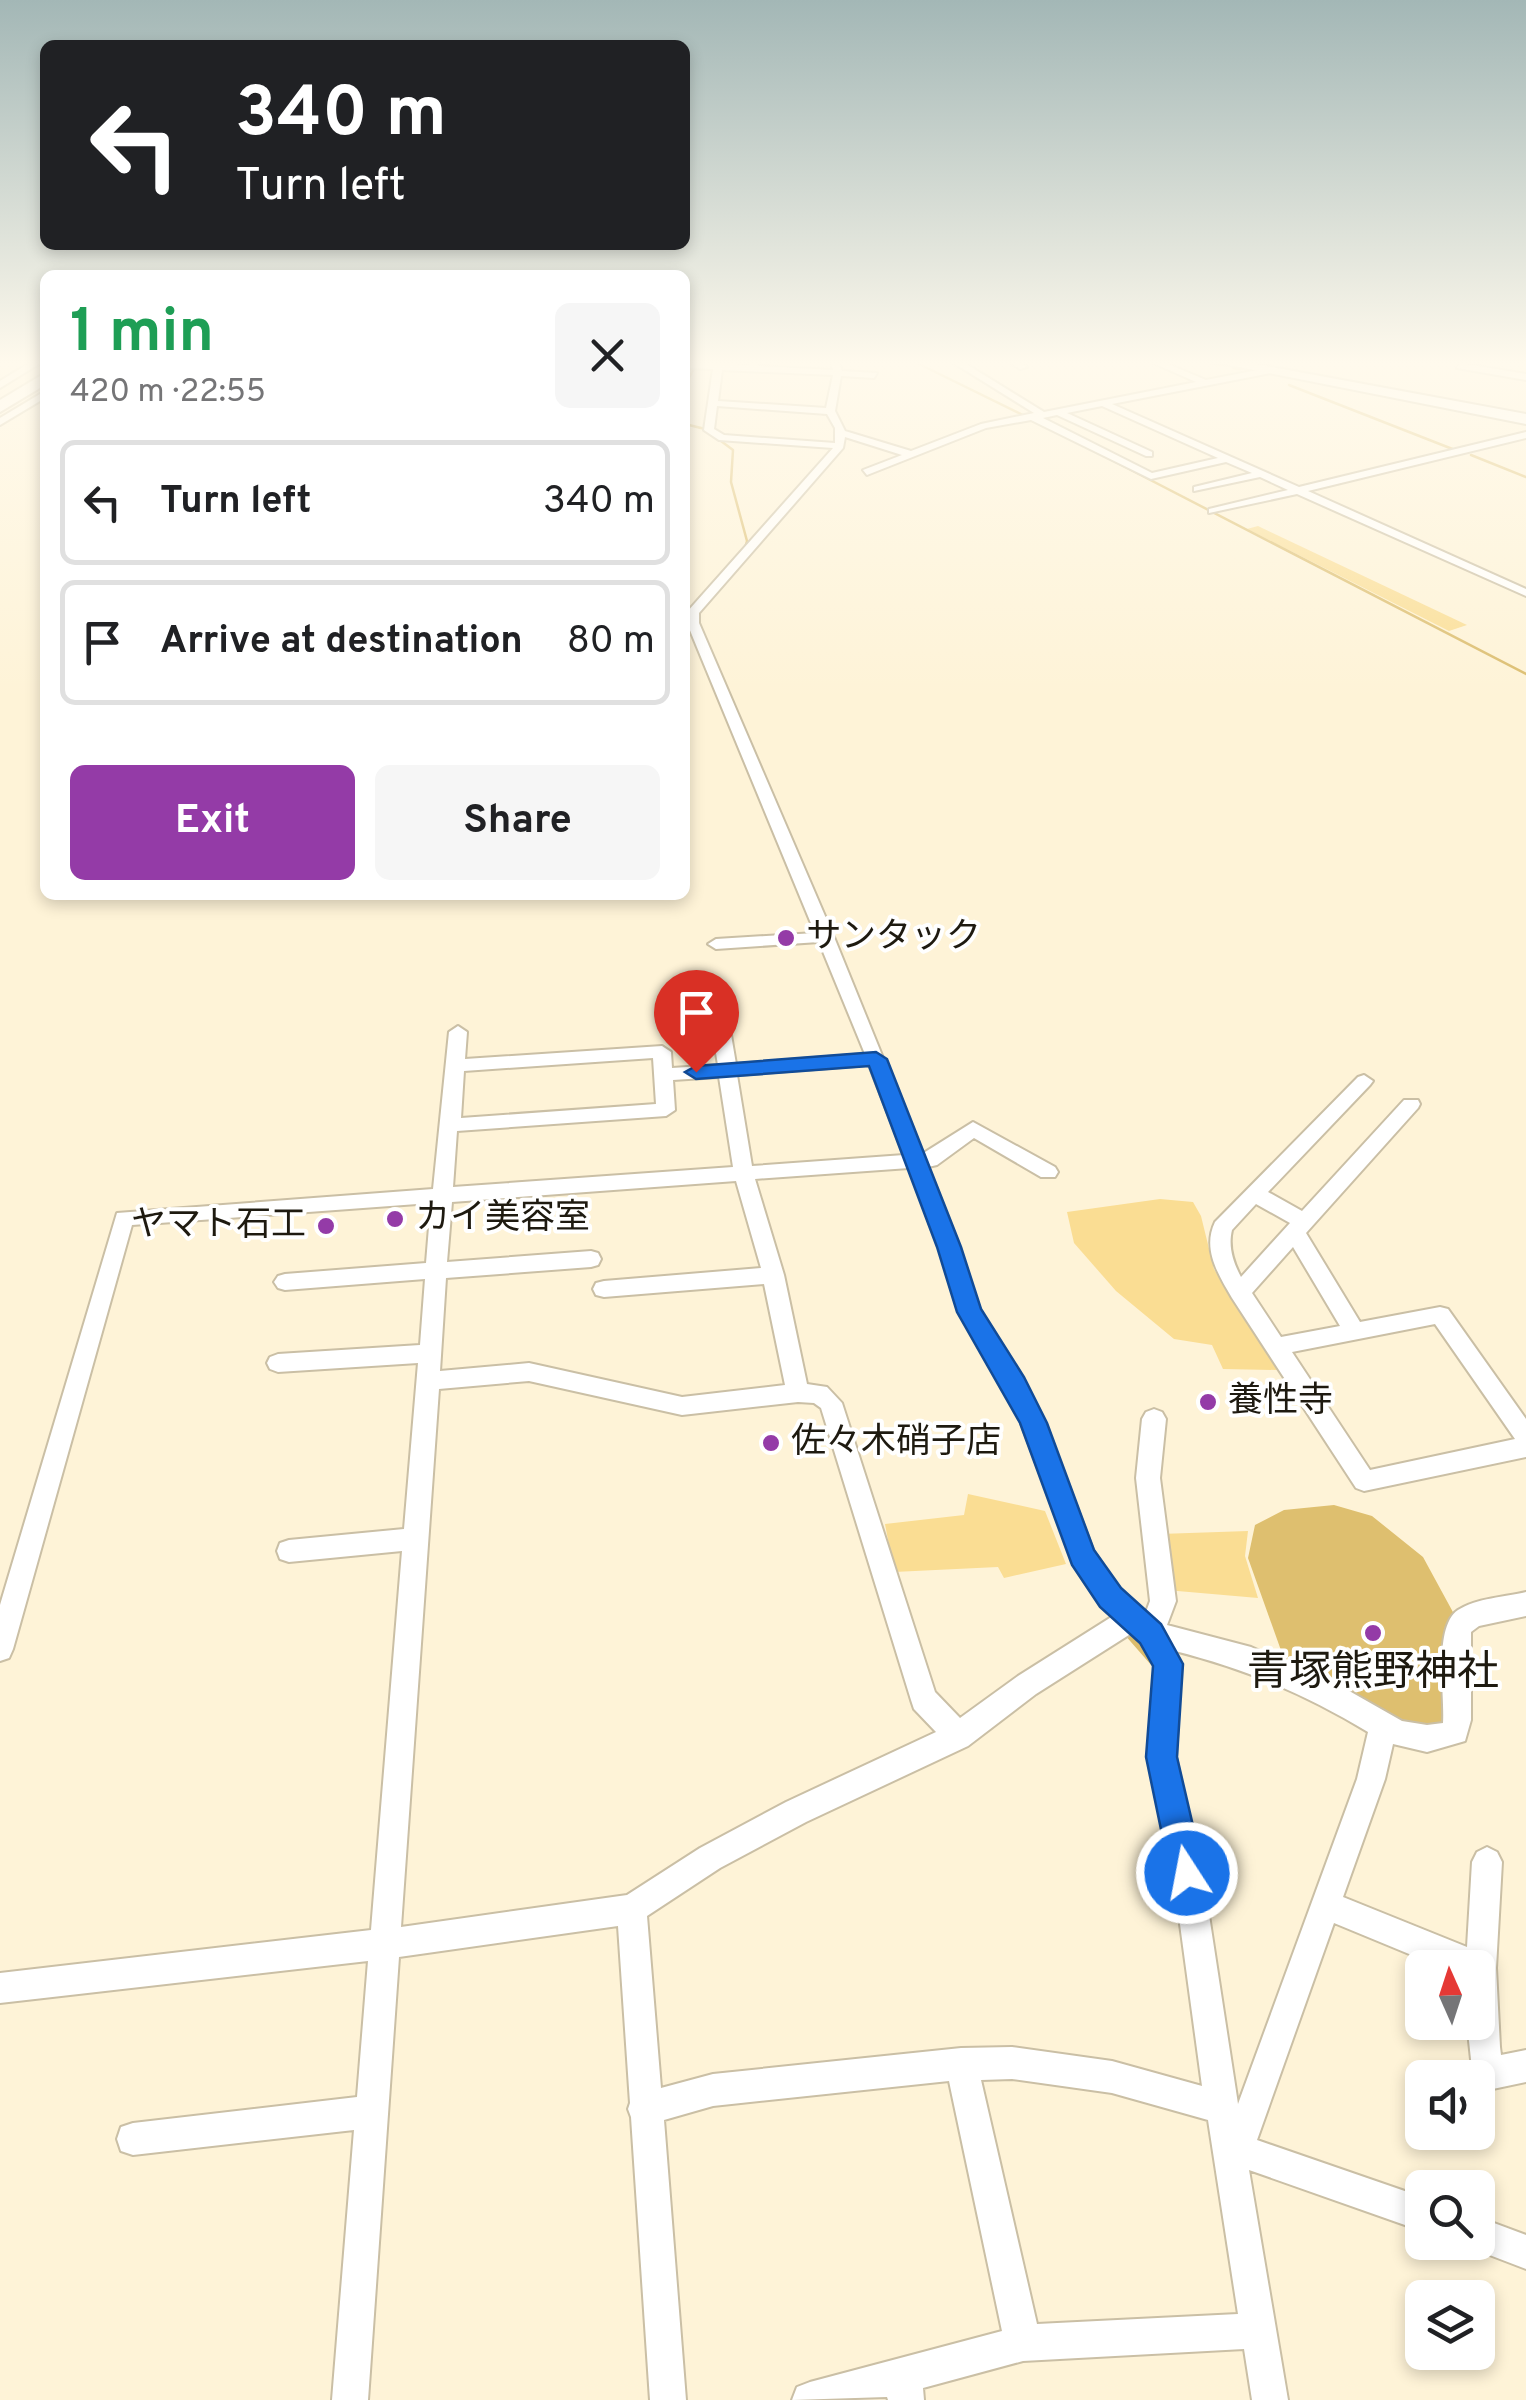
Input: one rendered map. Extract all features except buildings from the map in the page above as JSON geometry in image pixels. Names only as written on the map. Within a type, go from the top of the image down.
[{"type":"street","points":[[811,474],[692,618],[876,1059],[949,1247],[969,1312],[1034,1423],[1082,1556],[1110,1598],[1141,1626],[1168,1664],[1162,1757],[1192,1902],[1256,2331],[1270,2400]]},
{"type":"street","points":[[1213,511],[1365,474]]},
{"type":"street","points":[[1198,489],[1258,475],[1526,593]]},
{"type":"street","points":[[716,944],[826,937]]},
{"type":"street","points":[[720,1023],[744,1174],[773,1275],[798,1394]]},
{"type":"street","points":[[350,2400],[446,1131],[451,1125],[458,1032]]},
{"type":"street","points":[[451,1125],[666,1110],[662,1052],[456,1066]]},
{"type":"street","points":[[664,1075],[876,1059]]},
{"type":"street","points":[[1364,1081],[1222,1227],[1218,1240],[1227,1272],[1364,1481],[1526,1447]]},
{"type":"street","points":[[1240,1292],[1411,1104]]},
{"type":"street","points":[[0,1648],[124,1218],[930,1160],[973,1129],[1048,1172]]},
{"type":"street","points":[[1255,1194],[1301,1228],[1354,1329]]},
{"type":"street","points":[[285,1282],[591,1259]]},
{"type":"street","points":[[604,1290],[773,1275]]},
{"type":"street","points":[[1275,1347],[1440,1315],[1526,1438]]},
{"type":"street","points":[[278,1363],[529,1372],[682,1406],[819,1394],[831,1403],[924,1700],[958,1736]]},
{"type":"street","points":[[0,1988],[385,1944],[632,1909],[710,1858],[796,1812],[958,1736],[1026,1685],[1141,1626],[1163,1601],[1148,1478],[1154,1420]]},
{"type":"street","points":[[289,1551],[418,1538]]},
{"type":"street","points":[[1141,1626],[1242,1656],[1341,1701],[1409,1739],[1435,1741],[1456,1732],[1460,1714],[1456,1628],[1466,1619],[1526,1604]]},
{"type":"street","points":[[1228,2146],[1245,2129],[1371,1779],[1383,1726]]},
{"type":"street","points":[[1480,1950],[1487,1862]]},
{"type":"street","points":[[1324,1906],[1436,1950]]},
{"type":"street","points":[[632,1909],[668,2400]]},
{"type":"street","points":[[1483,2040],[1488,2074],[1526,2066]]},
{"type":"street","points":[[644,2109],[713,2090],[962,2064],[1057,2066],[1221,2107]]},
{"type":"street","points":[[962,2064],[1023,2342]]},
{"type":"street","points":[[133,2139],[372,2112]]},
{"type":"street","points":[[1228,2146],[1405,2208]]},
{"type":"street","points":[[1495,2240],[1526,2252]]},
{"type":"street","points":[[810,2400],[904,2389],[1023,2342],[1256,2331]]},
{"type":"shaded area","points":[[1258,526],[1467,625],[1449,631],[1247,529]]},
{"type":"shaded area","points":[[1160,1199],[1193,1202],[1201,1216],[1214,1269],[1277,1370],[1223,1369],[1212,1345],[1174,1339],[1116,1291],[1074,1243],[1067,1212]]},
{"type":"shaded area","points":[[968,1494],[1045,1511],[1066,1564],[1004,1578],[998,1567],[894,1572],[885,1524],[964,1515]]},
{"type":"shaded area","points":[[1334,1505],[1372,1516],[1423,1557],[1454,1614],[1444,1643],[1447,1723],[1412,1729],[1297,1670],[1283,1656],[1248,1558],[1255,1525],[1284,1510]]},
{"type":"shaded area","points":[[1248,1531],[1245,1556],[1258,1598],[1166,1590],[1160,1534]]},
{"type":"waterway","points":[[732,474],[747,541],[745,548]]},
{"type":"waterway","points":[[1139,474],[1526,674]]},
{"type":"waterway","points":[[1518,474],[1526,477]]},
{"type":"waterway","points":[[959,1310],[973,1335]]},
{"type":"waterway","points":[[1128,1634],[1156,1666]]},
{"type":"place","name":"サンタック","points":[[786,938]]},
{"type":"place","name":"カイ美容室","points":[[395,1219]]},
{"type":"place","name":"ヤマト石工","points":[[326,1226]]},
{"type":"place","name":"養性寺","points":[[1208,1402]]},
{"type":"place","name":"佐々木硝子店","points":[[771,1443]]},
{"type":"place","name":"青塚熊野神社","points":[[1373,1633]]},
{"type":"route","points":[[696,1072],[876,1059],[949,1247],[969,1312],[1034,1423],[1082,1556],[1110,1598],[1150,1633],[1168,1664],[1162,1757],[1187,1873]]}]
